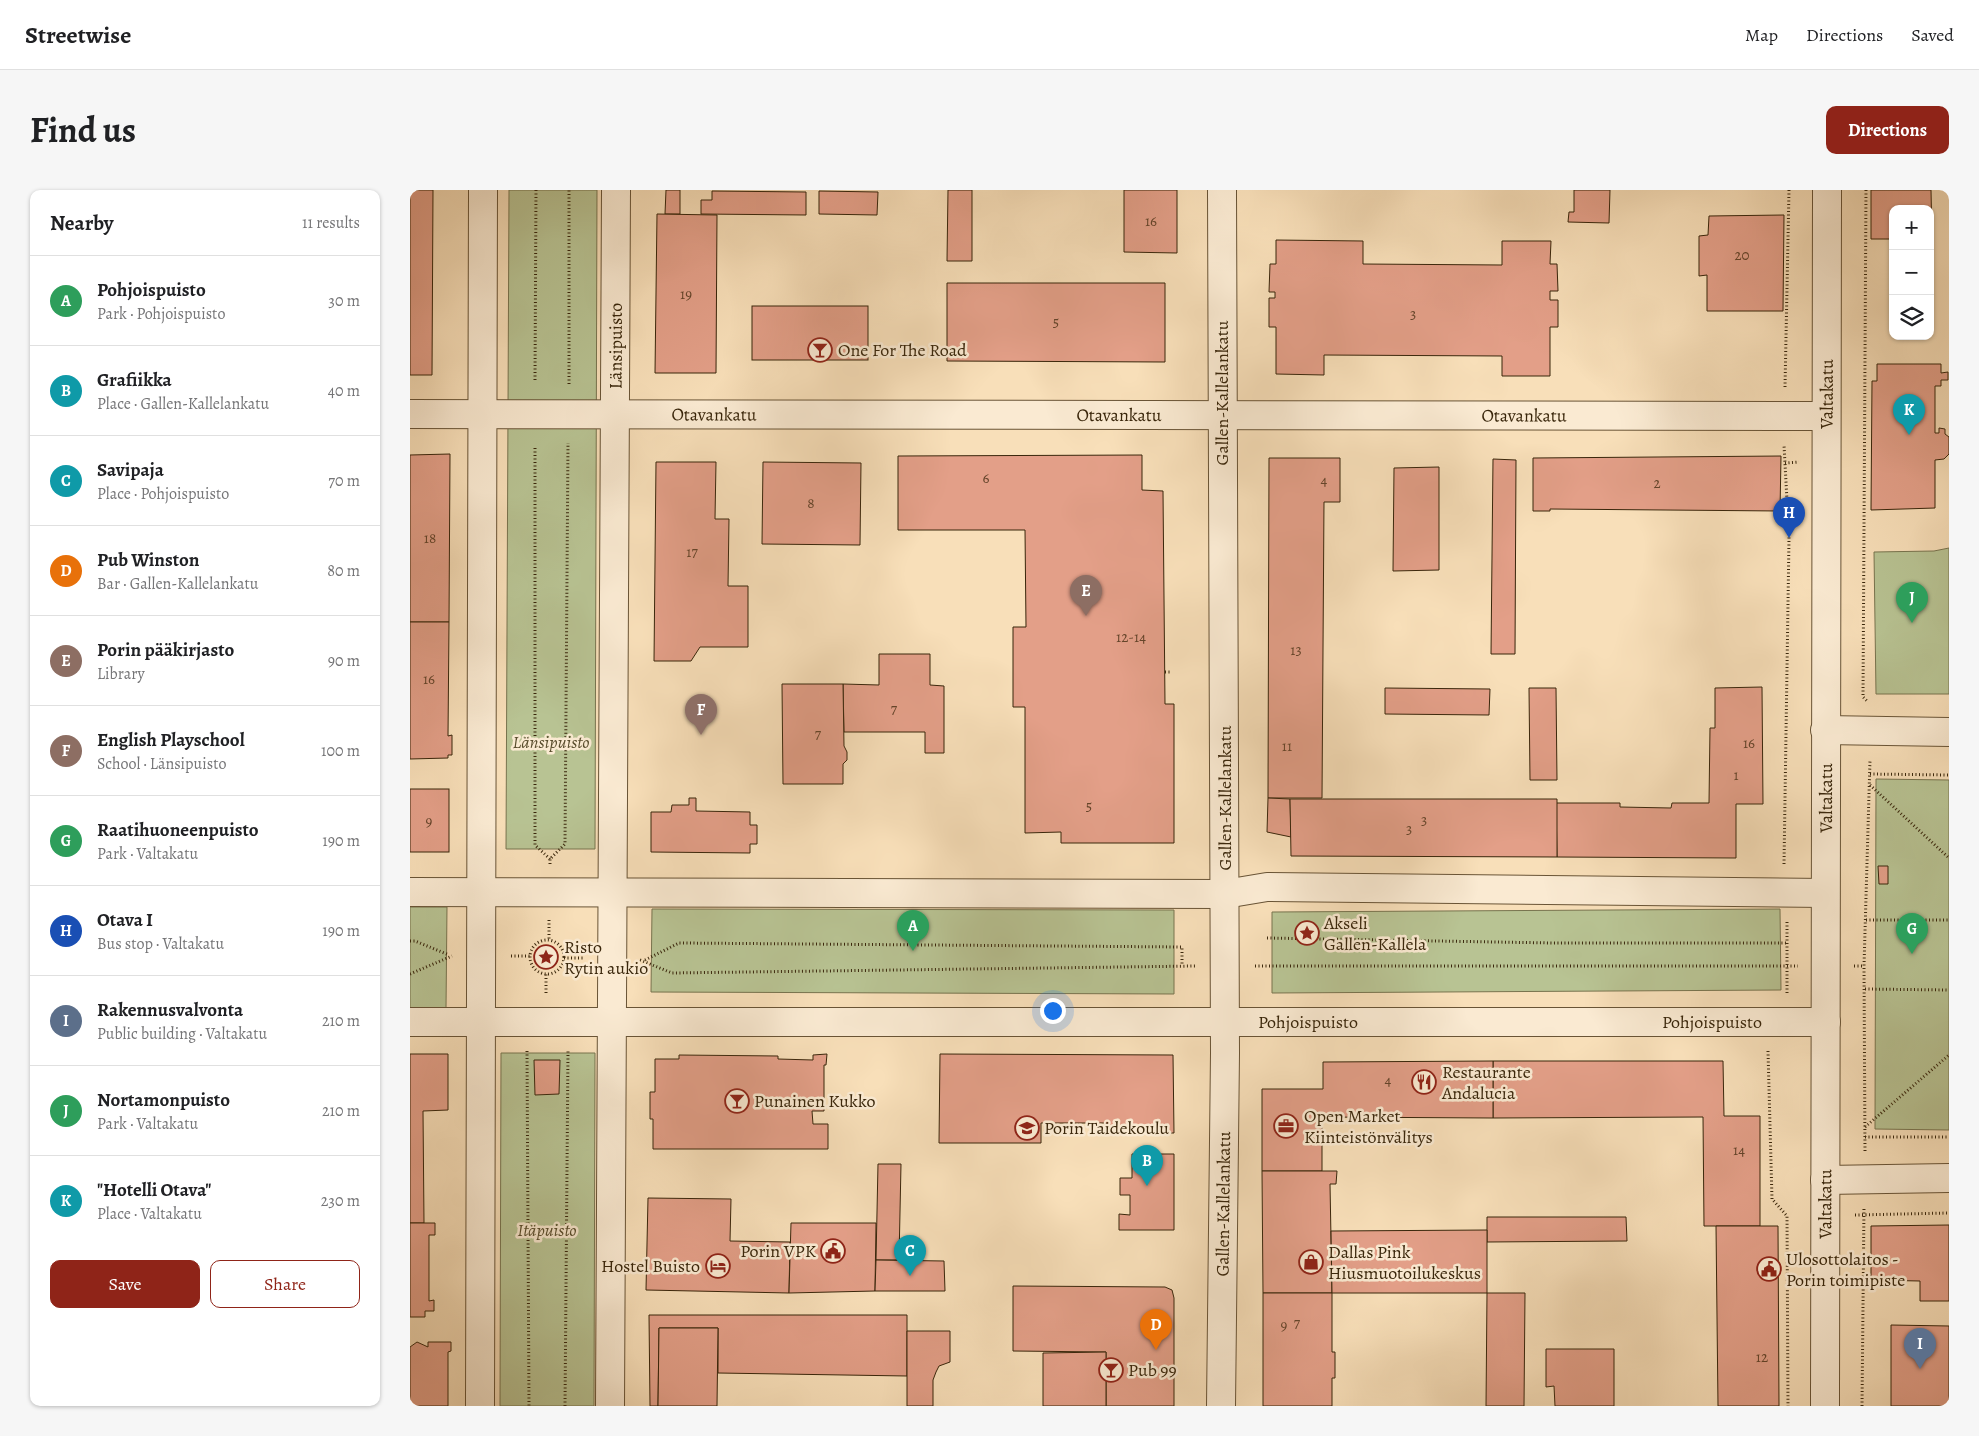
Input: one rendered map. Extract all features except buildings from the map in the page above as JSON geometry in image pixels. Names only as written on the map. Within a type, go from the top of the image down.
[{"type":"street","points":[[480,1406],[483,893],[483,190]]},
{"type":"street","name":"Länsipuisto","points":[[610,1023],[616,414],[616,190]]},
{"type":"street","name":"Gallen-Kallelankatu","points":[[1221,1406],[1225,894],[1222,190]]},
{"type":"street","name":"Valtakatu","points":[[1825,1406],[1827,190]]},
{"type":"street","name":"Otavankatu","points":[[410,414],[1826,416]]},
{"type":"street","points":[[1826,730],[1949,732]]},
{"type":"street","points":[[410,892],[1225,894],[1267,887],[1825,893]]},
{"type":"street","name":"Pohjoispuisto","points":[[410,1022],[482,1022],[546,1033],[610,1023],[1826,1022]]},
{"type":"street","points":[[610,1023],[610,1406]]},
{"type":"street","points":[[1825,1180],[1949,1178]]},
{"type":"path","points":[[535,380],[536,190]]},
{"type":"path","points":[[550,940],[550,859],[565,844],[569,190]]},
{"type":"path","points":[[1788,1406],[1787,1216],[1772,1198],[1768,1045],[1776,1021],[1787,998],[1789,943],[1784,864],[1789,538],[1781,416],[1785,384],[1789,190]]},
{"type":"path","points":[[1862,1406],[1866,920],[1872,707],[1863,696],[1866,190]]},
{"type":"path","points":[[536,448],[535,845],[550,859]]},
{"type":"path","points":[[1165,672],[1171,672]]},
{"type":"path","points":[[1870,774],[1949,775]]},
{"type":"path","points":[[1870,785],[1949,858]]},
{"type":"path","points":[[1866,920],[1949,920]]},
{"type":"path","points":[[1267,938],[1552,943],[1789,943]]},
{"type":"path","points":[[550,940],[562,948],[564,958],[557,971],[546,974],[533,967],[530,956],[539,942],[550,940]]},
{"type":"path","points":[[410,941],[415,941],[450,956]]},
{"type":"path","points":[[644,960],[679,944],[1182,947],[1182,966]]},
{"type":"path","points":[[564,958],[644,960],[672,973],[1182,966],[1788,966]]},
{"type":"path","points":[[546,974],[546,1033]]},
{"type":"path","points":[[1865,990],[1949,990]]},
{"type":"path","points":[[529,1406],[527,1048],[546,1033]]},
{"type":"path","points":[[546,1033],[568,1050],[565,1406]]},
{"type":"path","points":[[1864,1127],[1949,1055]]},
{"type":"path","points":[[1865,1137],[1949,1137]]},
{"type":"path","points":[[1787,1216],[1949,1213]]},
{"type":"green space","name":"Länsipuisto","points":[[509,190],[597,190],[595,849],[506,849]]},
{"type":"green space","points":[[1949,548],[1949,694],[1876,694],[1874,552],[1934,551]]},
{"type":"green space","points":[[1876,779],[1949,780],[1949,1130],[1875,1129]]},
{"type":"green space","points":[[410,907],[447,907],[446,1008],[410,1008]]},
{"type":"green space","points":[[652,909],[1174,910],[1174,994],[651,992]]},
{"type":"green space","points":[[1780,909],[1781,990],[1272,993],[1272,912]]},
{"type":"green space","name":"Itäpuisto","points":[[501,1053],[595,1053],[594,1406],[500,1406]]},
{"type":"place","name":"One For The Road","points":[[820,350]]},
{"type":"place","name":"\"Hotelli Otava\"","points":[[1909,435]]},
{"type":"place","name":"Otava I","points":[[1789,538]]},
{"type":"place","name":"Porin pääkirjasto","points":[[1086,616]]},
{"type":"place","name":"Nortamonpuisto","points":[[1912,623]]},
{"type":"place","name":"English Playschool","points":[[701,735]]},
{"type":"place","name":"Akseli Gallen-Kallela","points":[[1307,933]]},
{"type":"place","name":"Pohjoispuisto","points":[[913,951]]},
{"type":"place","name":"Raatihuoneenpuisto","points":[[1912,954]]},
{"type":"place","name":"Risto Rytin aukio","points":[[546,957]]},
{"type":"place","name":"Restaurante Andalucia","points":[[1424,1082]]},
{"type":"place","name":"Punainen Kukko","points":[[737,1101]]},
{"type":"place","name":"Open Market Kiinteistönvälitys","points":[[1286,1126]]},
{"type":"place","name":"Porin Taidekoulu","points":[[1027,1128]]},
{"type":"place","name":"Grafiikka","points":[[1147,1186]]},
{"type":"place","name":"Porin VPK","points":[[833,1251]]},
{"type":"place","name":"Dallas Pink Hiusmuotoilukeskus","points":[[1311,1262]]},
{"type":"place","name":"Hostel Buisto","points":[[718,1266]]},
{"type":"place","name":"Ulosottolaitos - Porin toimipiste","points":[[1769,1269]]},
{"type":"place","name":"Savipaja","points":[[910,1276]]},
{"type":"place","name":"Pub Winston","points":[[1156,1350]]},
{"type":"place","name":"Rakennusvalvonta","points":[[1920,1369]]},
{"type":"place","name":"Pub 99","points":[[1111,1370]]}]
